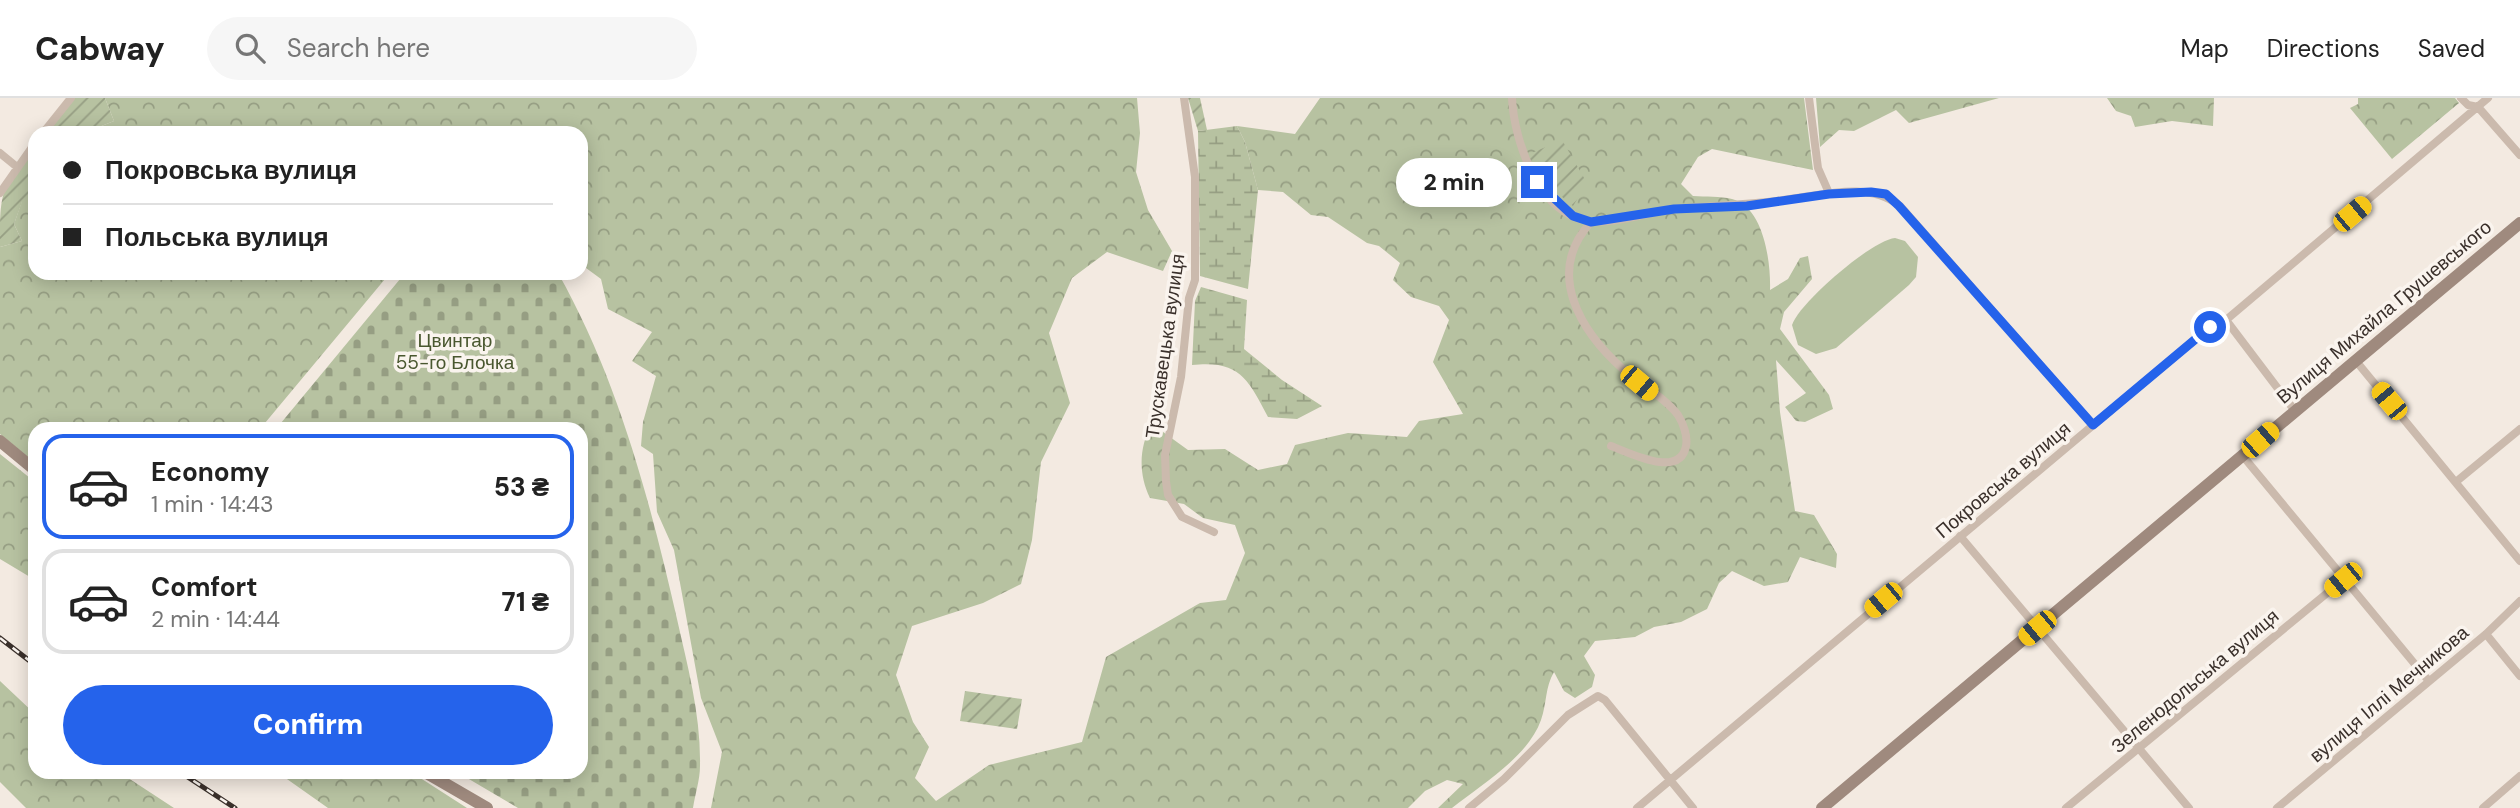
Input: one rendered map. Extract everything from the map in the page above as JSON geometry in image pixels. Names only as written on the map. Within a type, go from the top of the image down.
[{"type":"street","points":[[49,126],[71,98]]},
{"type":"street","name":"Трускавецька вулиця","points":[[1184,98],[1195,177],[1195,280],[1189,298],[1181,377],[1165,455],[1166,481],[1168,495],[1182,517],[1214,532]]},
{"type":"street","points":[[1512,98],[1518,140],[1537,182],[1573,216],[1591,222],[1674,209],[1747,206],[1829,194],[1886,194],[2093,425]]},
{"type":"street","points":[[1809,98],[1818,168],[1829,194]]},
{"type":"street","points":[[2461,98],[2468,105],[2478,107],[2520,155]]},
{"type":"street","name":"Покровська вулиця","points":[[1637,808],[2210,327],[2226,320],[2488,98]]},
{"type":"street","points":[[0,193],[28,152]]},
{"type":"street","points":[[0,153],[16,167]]},
{"type":"street","points":[[1591,222],[1575,244],[1568,269],[1568,288],[1603,350],[1677,415],[1687,436],[1686,449],[1678,459],[1666,463],[1611,446]]},
{"type":"street","name":"Вулиця Михайла Грушевського","points":[[1822,808],[2520,223]]},
{"type":"street","points":[[2226,320],[2295,411]]},
{"type":"street","points":[[2356,360],[2520,561]]},
{"type":"street","points":[[2457,481],[2520,429]]},
{"type":"street","points":[[0,441],[28,464]]},
{"type":"street","points":[[2242,455],[2428,680]]},
{"type":"street","points":[[1960,536],[2189,808]]},
{"type":"street","name":"Зеленодольська вулиця","points":[[2066,808],[2343,580]]},
{"type":"street","name":"вулиця Іллі Мечникова","points":[[2277,808],[2486,634],[2520,601]]},
{"type":"street","points":[[2486,634],[2520,676]]},
{"type":"street","points":[[1469,808],[1519,765],[1569,715],[1598,696],[1605,700],[1693,808]]},
{"type":"street","points":[[2483,808],[2520,776]]},
{"type":"street","points":[[437,779],[487,808]]},
{"type":"green space","points":[[75,98],[105,98],[114,121],[102,126],[51,126]]},
{"type":"green space","points":[[105,98],[1137,98],[1140,133],[1136,172],[1148,210],[1172,251],[1163,271],[1107,252],[1072,278],[1049,333],[1070,403],[1041,462],[1032,540],[1021,584],[983,603],[912,626],[896,675],[913,722],[929,747],[915,778],[936,801],[989,765],[1082,742],[1106,657],[1200,603],[1226,600],[1245,553],[1235,525],[1203,518],[1184,504],[1150,498],[1143,479],[1142,451],[1152,424],[1188,450],[1225,449],[1258,470],[1287,464],[1295,445],[1348,433],[1407,437],[1419,421],[1463,414],[1433,362],[1449,320],[1439,306],[1411,297],[1393,280],[1400,263],[1379,246],[1367,243],[1328,217],[1311,215],[1283,192],[1258,190],[1245,142],[1237,126],[1295,134],[1320,98],[1804,98],[1813,170],[1712,149],[1698,157],[1681,184],[1693,196],[1732,199],[1743,204],[1752,213],[1767,251],[1770,290],[1788,279],[1800,258],[1808,256],[1812,279],[1784,312],[1780,329],[1829,395],[1833,409],[1805,422],[1796,421],[1785,407],[1806,393],[1776,360],[1780,412],[1795,511],[1814,515],[1837,554],[1836,568],[1800,557],[1788,582],[1764,586],[1732,571],[1719,583],[1707,609],[1681,622],[1654,627],[1635,637],[1595,641],[1584,656],[1595,675],[1592,687],[1575,698],[1564,691],[1554,672],[1541,720],[1526,746],[1503,769],[1452,808],[1438,808],[1463,784],[1447,780],[1425,791],[1408,808],[711,808],[722,752],[701,698],[674,550],[657,512],[653,454],[641,446],[643,422],[656,376],[632,361],[652,332],[608,309],[601,279],[588,269],[588,126],[102,126],[114,121]]},
{"type":"green space","points":[[1188,98],[1200,98],[1207,130],[1198,131]]},
{"type":"green space","points":[[1816,98],[1999,98],[1909,123],[1896,110],[1854,131],[1839,130],[1820,147]]},
{"type":"green space","points":[[2107,98],[2214,98],[2213,126],[2172,121],[2135,127],[2131,116],[2116,111]]},
{"type":"green space","points":[[2358,98],[2455,98],[2459,103],[2392,159],[2350,108],[2358,104]]},
{"type":"green space","points":[[1237,126],[1245,142],[1258,190],[1248,289],[1200,276],[1198,131]]},
{"type":"green space","points":[[1562,140],[1587,183],[1573,206],[1537,176],[1527,155]]},
{"type":"green space","points":[[28,154],[28,202],[22,202],[14,224],[22,241],[0,247],[4,191]]},
{"type":"green space","points":[[22,201],[28,201],[28,280],[384,280],[266,422],[28,422],[28,457],[0,434],[0,247],[22,241],[14,224]]},
{"type":"green space","points":[[1895,238],[1905,241],[1918,257],[1916,277],[1909,285],[1836,348],[1816,354],[1798,345],[1792,325],[1808,302],[1870,249]]},
{"type":"green space","name":"Цвинтар 55-го Блочка","points":[[399,280],[562,280],[598,355],[615,398],[655,530],[696,710],[700,766],[693,808],[518,808],[469,779],[588,779],[588,422],[282,422]]},
{"type":"green space","points":[[1201,287],[1247,300],[1244,349],[1282,380],[1322,406],[1297,419],[1268,417],[1248,383],[1232,369],[1208,364],[1192,365],[1195,301]]},
{"type":"green space","points":[[0,454],[28,476],[28,576],[0,559]]},
{"type":"green space","points":[[0,681],[28,707],[28,779],[130,779],[174,808],[26,808],[0,782]]},
{"type":"green space","points":[[965,691],[1022,699],[1017,729],[960,721]]},
{"type":"green space","points":[[287,779],[422,779],[467,808],[328,808]]},
{"type":"railway","points":[[0,638],[28,660]]},
{"type":"railway","points":[[191,779],[235,808]]},
{"type":"route","points":[[1537,182],[1573,216],[1591,222],[1674,209],[1747,206],[1829,194],[1886,194],[2093,425],[2210,327]]}]
